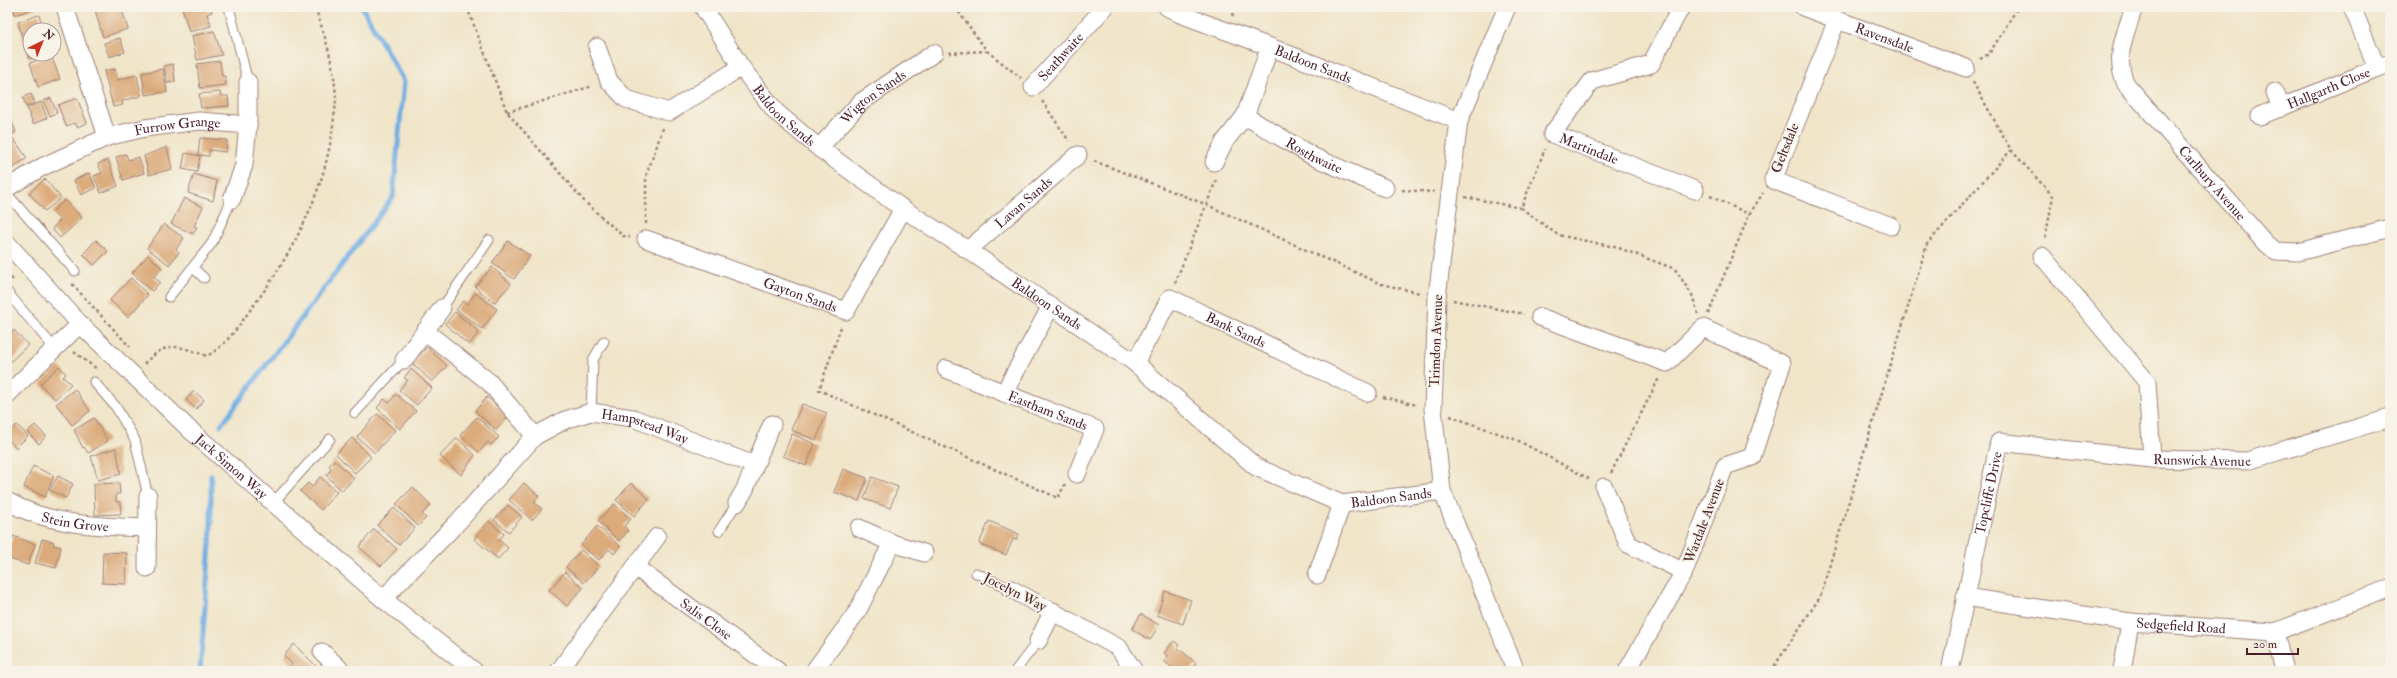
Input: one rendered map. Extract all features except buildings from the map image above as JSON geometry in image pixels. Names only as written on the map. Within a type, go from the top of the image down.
[{"type":"street","points":[[65,7],[107,137]]},
{"type":"street","name":"Baldoon Sands","points":[[703,7],[741,67],[776,112],[819,148],[903,209],[968,250],[1135,364],[1256,467],[1342,504],[1442,491]]},
{"type":"street","name":"Seathwaite","points":[[1032,88],[1105,7]]},
{"type":"street","name":"Baldoon Sands","points":[[1167,7],[1180,14],[1270,47],[1459,121]]},
{"type":"street","name":"Trimdon Avenue","points":[[1507,7],[1459,121],[1437,297],[1433,409],[1442,491],[1516,671]]},
{"type":"street","name":"Martindale","points":[[1681,7],[1651,64],[1592,81],[1552,134],[1695,190]]},
{"type":"street","name":"Ravensdale","points":[[1803,7],[1966,68]]},
{"type":"street","name":"Carlbury Avenue","points":[[2134,7],[2120,53],[2119,64],[2126,84],[2266,244],[2276,251],[2298,252],[2390,228]]},
{"type":"street","name":"Hallgarth Close","points":[[2260,116],[2278,100],[2384,66],[2352,7]]},
{"type":"street","name":"Geltsdale","points":[[1837,20],[1773,180],[1891,226]]},
{"type":"street","points":[[597,47],[609,81],[626,99],[669,112],[741,67]]},
{"type":"street","points":[[1214,162],[1225,140],[1246,116],[1270,47]]},
{"type":"street","name":"Wigton Sands","points":[[819,148],[861,102],[934,53]]},
{"type":"street","points":[[232,199],[244,164],[248,125],[248,82]]},
{"type":"street","name":"Rosthwaite","points":[[1246,116],[1314,157],[1385,188]]},
{"type":"street","name":"Furrow Grange","points":[[7,188],[42,166],[107,137],[146,128],[198,121],[248,125]]},
{"type":"street","name":"Lavan Sands","points":[[968,250],[1078,155]]},
{"type":"street","name":"Gayton Sands","points":[[646,239],[846,311],[903,209]]},
{"type":"street","name":"Jack Simon Way","points":[[7,243],[80,324],[189,429],[383,599],[474,671]]},
{"type":"street","name":"Runswick Avenue","points":[[2042,256],[2147,382],[2152,459],[2247,461],[2390,418]]},
{"type":"street","points":[[1135,364],[1170,298]]},
{"type":"street","name":"Bank Sands","points":[[1170,298],[1368,393]]},
{"type":"street","name":"Eastham Sands","points":[[1051,306],[1004,392],[1095,429],[1077,474]]},
{"type":"street","points":[[404,360],[442,308]]},
{"type":"street","points":[[1540,317],[1667,363],[1703,328]]},
{"type":"street","points":[[7,395],[55,350],[80,324]]},
{"type":"street","name":"Wardale Avenue","points":[[1627,671],[1684,572],[1725,466],[1752,457],[1782,364],[1703,328]]},
{"type":"street","points":[[425,331],[489,382],[535,436]]},
{"type":"street","points":[[946,369],[1004,392]]},
{"type":"street","name":"Hampstead Way","points":[[383,599],[457,523],[535,436],[565,420],[591,412],[633,418],[754,465]]},
{"type":"street","points":[[737,503],[745,489],[772,424]]},
{"type":"street","name":"Topcliffe Drive","points":[[1950,671],[1999,442],[2152,459]]},
{"type":"street","points":[[1604,487],[1628,544],[1684,572]]},
{"type":"street","points":[[147,568],[148,496]]},
{"type":"street","name":"Stein Grove","points":[[7,501],[55,520],[88,526],[147,528]]},
{"type":"street","points":[[1317,575],[1342,504]]},
{"type":"street","points":[[859,528],[892,543],[924,554]]},
{"type":"street","points":[[559,671],[657,537]]},
{"type":"street","points":[[814,671],[857,612],[892,543]]},
{"type":"street","name":"Salis Close","points":[[635,567],[778,671]]},
{"type":"street","name":"Jocelyn Way","points":[[1011,588],[1119,648],[1134,671]]},
{"type":"street","name":"Sedgefield Road","points":[[1965,597],[2130,622],[2276,632],[2390,588]]},
{"type":"street","name":"Jocelyn Way","points":[[1038,641],[1053,611]]},
{"type":"street","points":[[2122,671],[2130,622]]},
{"type":"street","points":[[2276,632],[2284,671]]},
{"type":"street","points":[[322,652],[342,671]]},
{"type":"lane","points":[[229,7],[248,82]]},
{"type":"lane","points":[[7,194],[75,271]]},
{"type":"lane","points":[[169,296],[212,243],[232,199]]},
{"type":"lane","points":[[442,308],[489,240]]},
{"type":"lane","points":[[193,268],[204,278]]},
{"type":"lane","points":[[7,292],[55,350]]},
{"type":"lane","points":[[591,412],[593,360],[604,341]]},
{"type":"lane","points":[[355,413],[404,360]]},
{"type":"lane","points":[[94,382],[116,407],[135,440],[148,496]]},
{"type":"lane","points":[[273,503],[330,439]]},
{"type":"lane","points":[[719,531],[737,503]]},
{"type":"lane","name":"Jocelyn Way","points":[[976,572],[1011,588]]},
{"type":"lane","points":[[1015,671],[1038,641]]},
{"type":"path","points":[[139,359],[143,365],[159,350],[170,345],[181,346],[207,356],[221,347],[267,289],[294,244],[314,202],[330,150],[336,100],[332,58],[315,7]]},
{"type":"path","points":[[467,7],[507,112],[585,202],[623,236],[646,239],[646,176],[669,112]]},
{"type":"path","points":[[955,7],[987,51],[1032,88],[1078,155],[1205,204],[1381,284],[1437,297],[1540,317]]},
{"type":"path","points":[[2018,7],[1990,54],[1966,68],[2011,150],[2053,196],[2042,256]]},
{"type":"path","points":[[934,53],[987,51]]},
{"type":"path","points":[[507,112],[609,81]]},
{"type":"path","points":[[1521,208],[1552,134]]},
{"type":"path","points":[[1771,671],[1820,597],[1927,244],[2011,150]]},
{"type":"path","points":[[1170,298],[1205,204],[1218,175],[1214,162]]},
{"type":"path","points":[[1703,328],[1749,214],[1773,180]]},
{"type":"path","points":[[1385,188],[1450,194],[1521,208],[1558,235],[1619,248],[1675,269],[1692,295],[1703,328]]},
{"type":"path","points":[[1695,190],[1749,214]]},
{"type":"path","points":[[70,281],[134,353]]},
{"type":"path","points":[[846,311],[819,390],[1058,498],[1065,484],[1077,474]]},
{"type":"path","points":[[1368,393],[1433,409],[1517,440],[1604,487],[1667,363]]},
{"type":"waterway","points":[[221,425],[393,197],[404,82],[362,7]]},
{"type":"waterway","points":[[200,671],[211,531],[211,475]]}]
